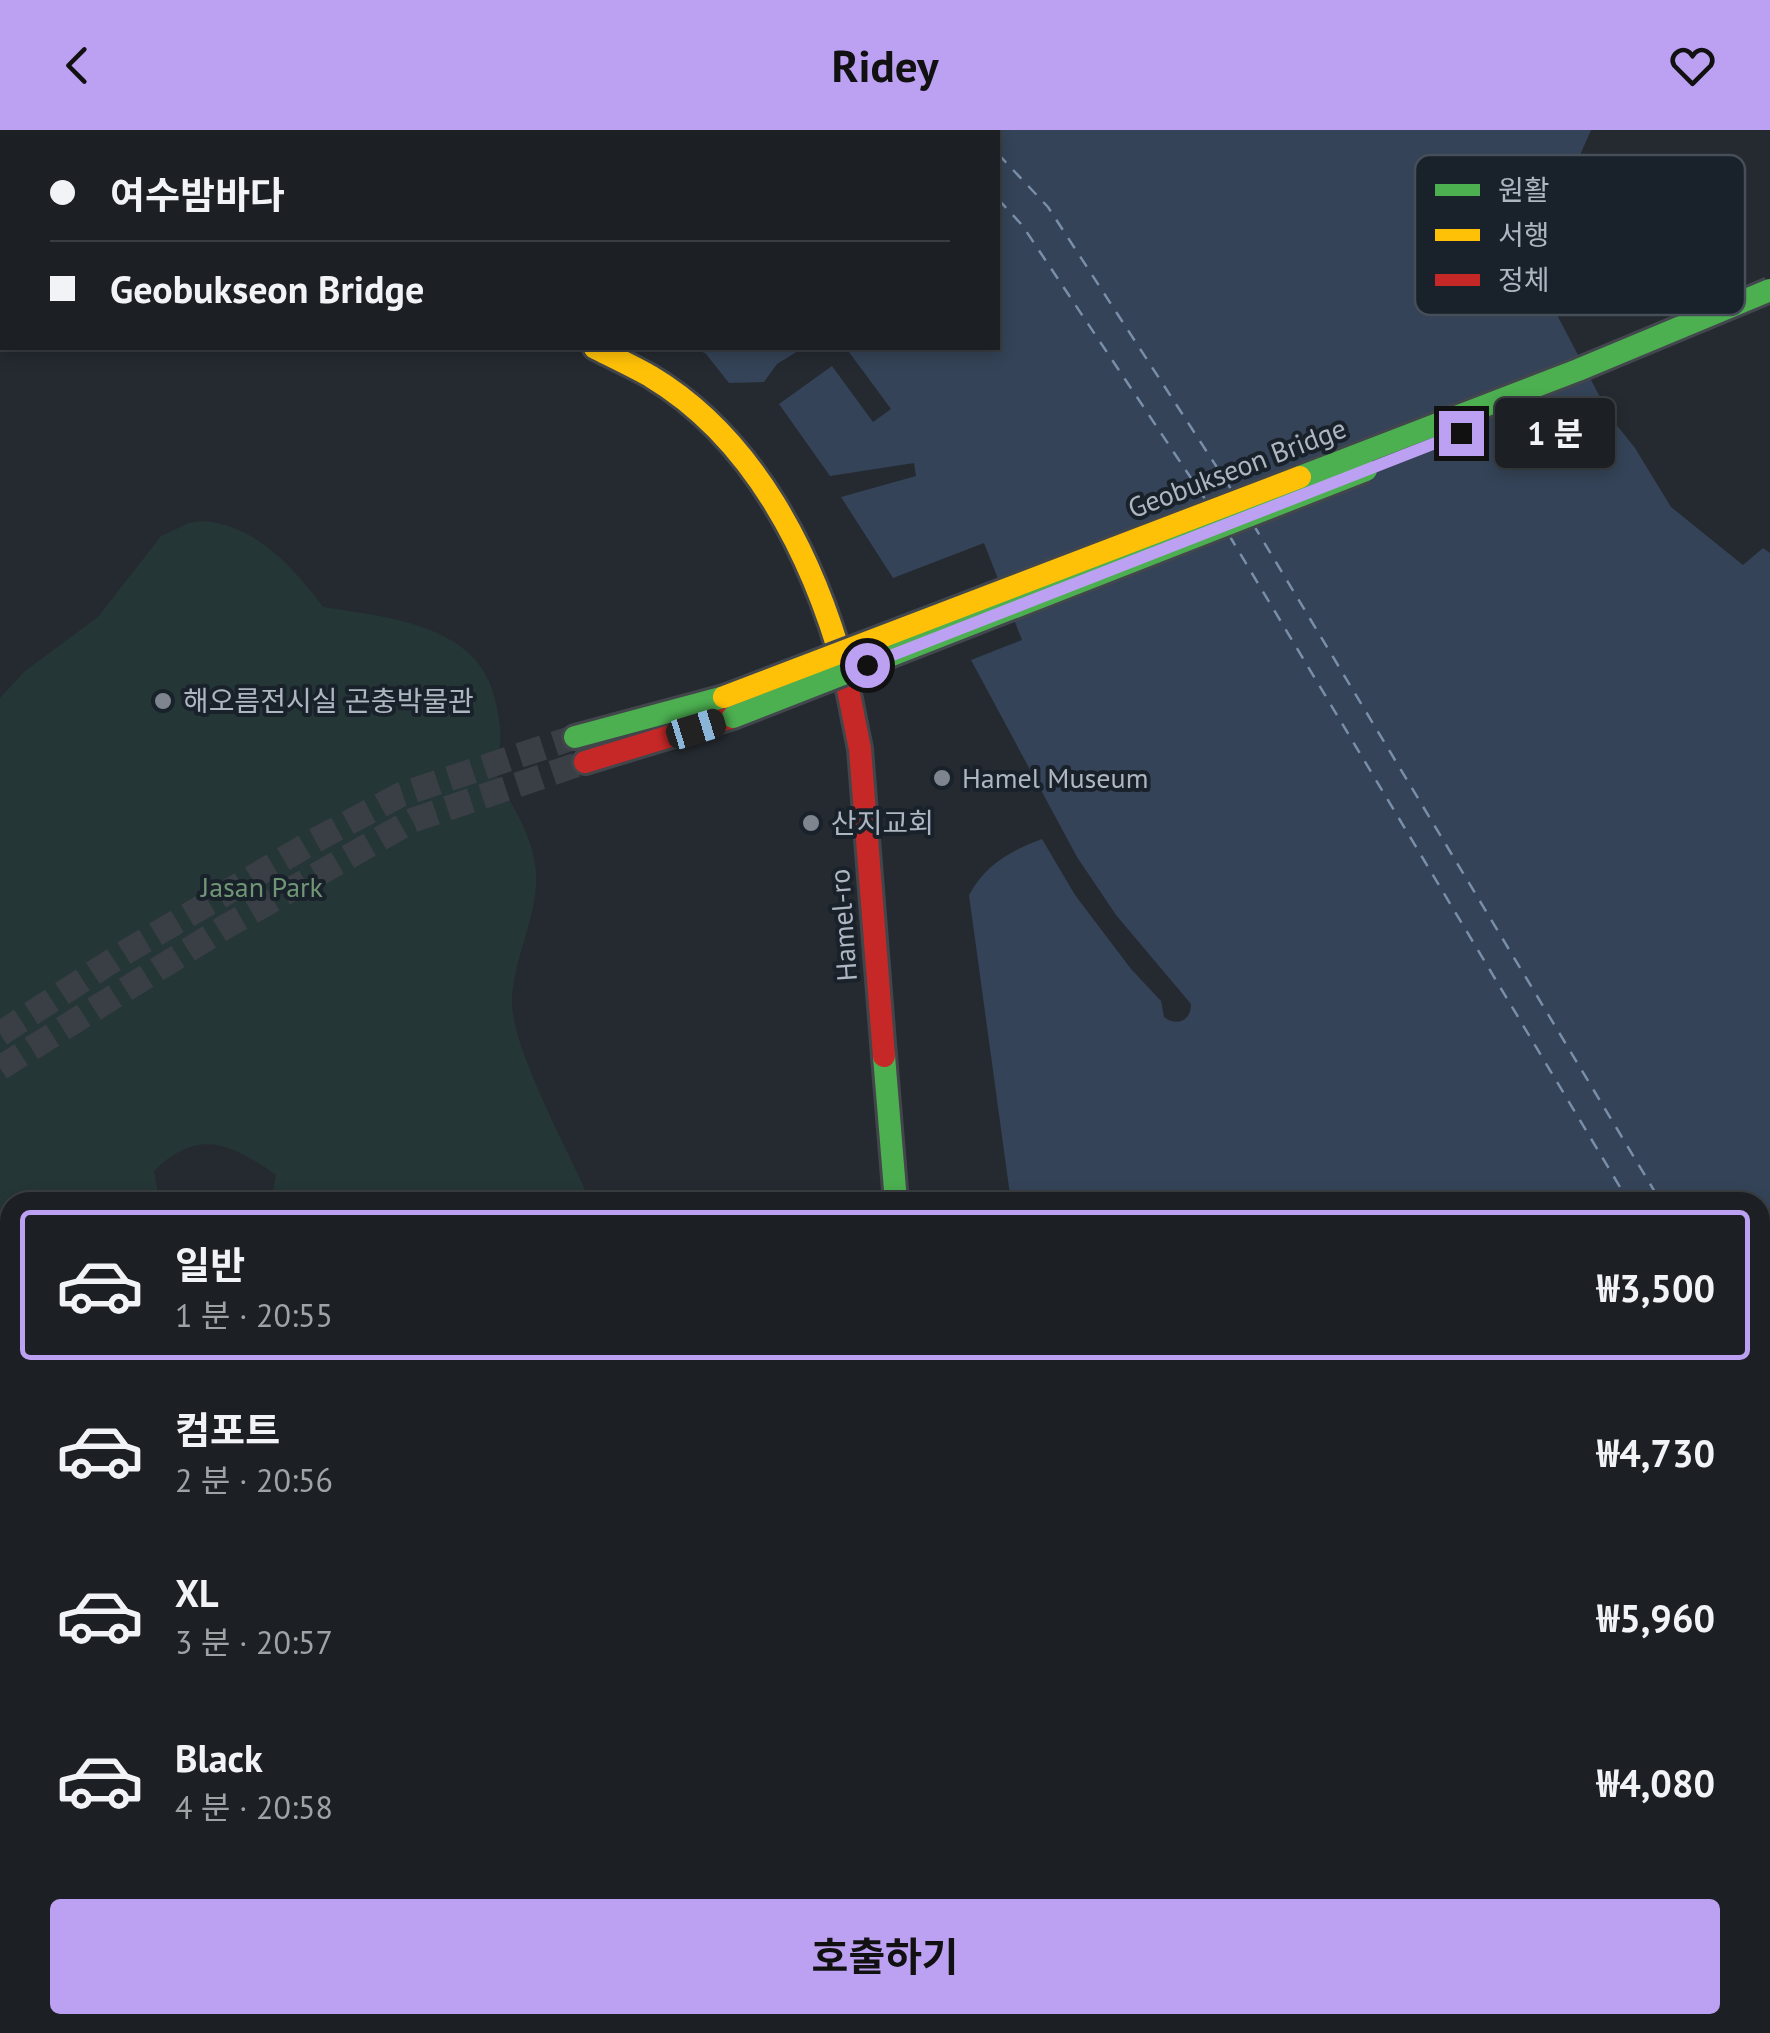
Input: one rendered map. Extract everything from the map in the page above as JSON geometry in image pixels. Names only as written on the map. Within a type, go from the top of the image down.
[{"type":"main road","name":"Geobukseon Bridge","points":[[1745,300],[1770,290]]},
{"type":"main road","name":"Geobukseon Bridge","points":[[728,707],[1584,384],[1770,308]]},
{"type":"main road","name":"Geobukseon Bridge","points":[[728,707],[1710,315]]},
{"type":"main road","name":"Hamel-ro","points":[[599,350],[636,367],[679,396],[731,444],[764,488],[821,591],[855,708],[895,1192]]},
{"type":"main road","points":[[575,737],[728,707]]},
{"type":"main road","points":[[585,762],[728,707]]},
{"type":"green space","name":"Jasan Park","points":[[204,521],[241,531],[272,551],[323,607],[425,628],[448,638],[484,672],[499,719],[498,779],[527,834],[536,874],[531,915],[513,988],[515,1023],[541,1096],[585,1192],[273,1192],[276,1175],[229,1149],[201,1145],[170,1157],[154,1171],[158,1192],[0,1192],[0,698],[25,671],[98,617],[161,536],[189,523]]},
{"type":"water","points":[[1000,130],[1591,130],[1580,155],[1415,155],[1415,315],[1557,315],[1611,418],[1635,448],[1671,507],[1743,565],[1763,548],[1770,553],[1770,1192],[1010,1192],[969,895],[983,875],[1009,854],[1042,839],[1075,895],[1131,969],[1161,1001],[1164,1017],[1182,1021],[1189,1015],[1191,1004],[1116,915],[1077,857],[971,660],[1022,640],[984,543],[893,578],[841,497],[916,476],[914,463],[830,476],[779,404],[832,366],[873,422],[891,409],[847,350],[1000,350]]},
{"type":"water","points":[[699,350],[800,350],[777,364],[764,382],[729,383]]},
{"type":"ferry route","points":[[1000,156],[1048,207],[1233,492]]},
{"type":"ferry route","points":[[1000,201],[1022,225],[1205,499]]},
{"type":"ferry route","points":[[1253,524],[1655,1192]]},
{"type":"ferry route","points":[[1229,535],[1623,1192]]},
{"type":"tunnel","points":[[0,1034],[124,953],[400,795],[575,737]]},
{"type":"tunnel","points":[[0,1068],[225,927],[413,820],[585,762]]},
{"type":"traffic: fast","points":[[1745,300],[1770,290]]},
{"type":"traffic: fast","points":[[1300,477],[1710,315]]},
{"type":"traffic: fast","points":[[733,717],[1366,470]]},
{"type":"traffic: fast","points":[[575,737],[724,697]]},
{"type":"traffic: fast","points":[[884,1056],[895,1192]]},
{"type":"traffic: slow","points":[[599,350],[650,376],[687,402],[749,466],[796,543],[815,584],[844,669]]},
{"type":"traffic: slow","points":[[724,697],[1300,477]]},
{"type":"traffic: jam","points":[[844,669],[860,749],[884,1056]]},
{"type":"traffic: jam","points":[[585,762],[733,717]]},
{"type":"place","name":"해오름전시실 곤충박물관","points":[[163,701]]},
{"type":"place","name":"Hamel Museum","points":[[942,778]]},
{"type":"place","name":"산지교회","points":[[811,823]]},
{"type":"route","points":[[867,665],[1461,433]]}]
